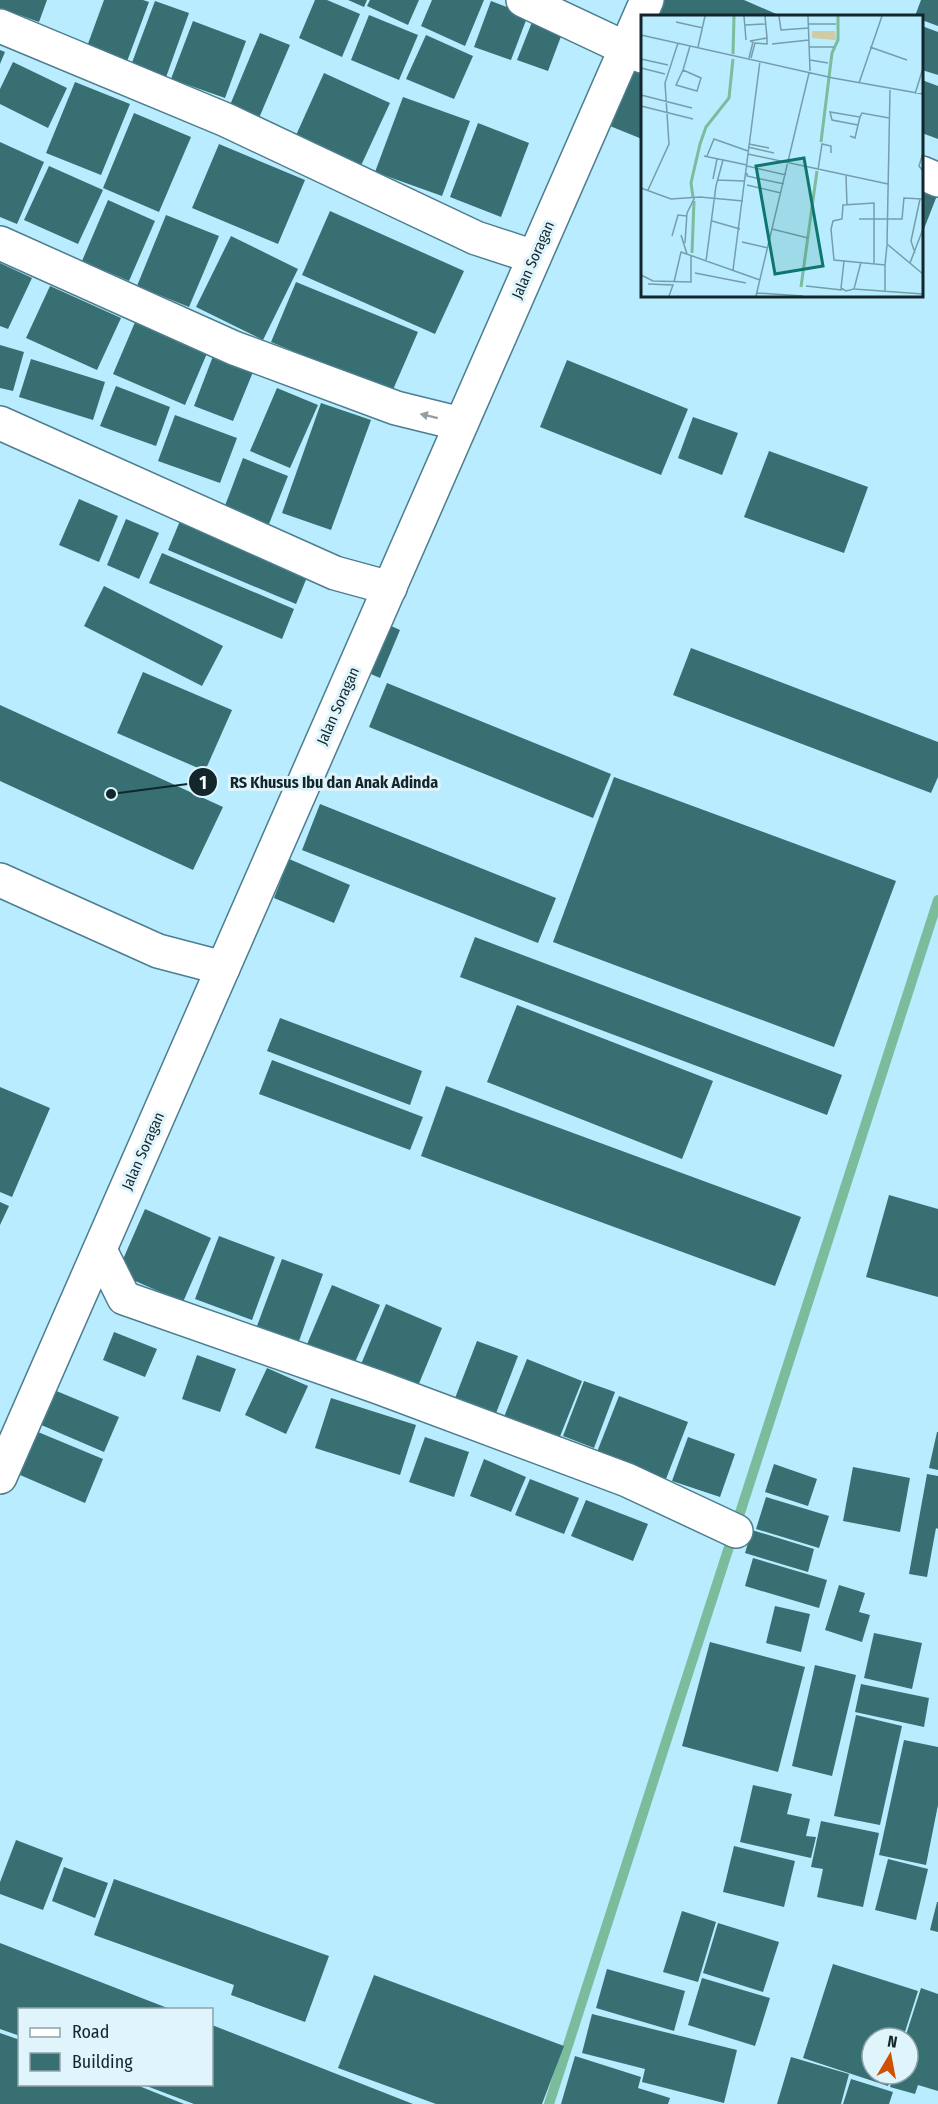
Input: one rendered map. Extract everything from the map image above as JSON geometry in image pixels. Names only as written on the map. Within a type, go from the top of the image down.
[{"type":"street","points":[[523,0],[634,52]]},
{"type":"street","name":"Jalan Soragan","points":[[643,15],[647,0]]},
{"type":"street","name":"Jalan Soragan","points":[[0,1477],[534,257],[634,52],[641,24]]},
{"type":"street","points":[[0,26],[226,120],[476,238],[534,257]]},
{"type":"street","points":[[923,174],[938,180]]},
{"type":"street","points":[[0,243],[234,348],[396,408],[461,424]]},
{"type":"street","points":[[0,423],[335,573],[390,588]]},
{"type":"street","points":[[0,880],[158,951],[223,968]]},
{"type":"street","points":[[100,1250],[124,1298],[378,1387],[627,1480],[736,1531]]},
{"type":"building","points":[[0,0],[47,0],[39,22],[0,8]]},
{"type":"building","points":[[104,0],[149,2],[125,67],[85,52]]},
{"type":"building","points":[[315,0],[327,0],[360,14],[342,57],[299,38]]},
{"type":"building","points":[[348,0],[367,0],[364,7]]},
{"type":"building","points":[[370,0],[419,0],[408,25],[367,6]]},
{"type":"building","points":[[432,0],[484,0],[465,46],[421,26]]},
{"type":"building","points":[[641,0],[744,0],[779,15],[650,15]]},
{"type":"building","points":[[921,0],[938,0],[938,26],[923,20],[923,15],[915,15]]},
{"type":"building","points":[[155,1],[189,13],[165,80],[130,68]]},
{"type":"building","points":[[491,1],[528,15],[511,60],[474,47]]},
{"type":"building","points":[[536,12],[566,23],[548,71],[517,60]]},
{"type":"building","points":[[369,15],[418,35],[399,80],[351,60]]},
{"type":"building","points":[[193,21],[246,41],[225,98],[171,79]]},
{"type":"building","points":[[923,26],[938,32],[938,75],[923,70]]},
{"type":"building","points":[[260,33],[290,45],[259,118],[230,105]]},
{"type":"building","points":[[426,35],[473,56],[454,99],[406,79]]},
{"type":"building","points":[[0,50],[5,52],[0,64]]},
{"type":"building","points":[[624,60],[641,67],[641,139],[600,122]]},
{"type":"building","points":[[13,62],[67,88],[48,128],[0,104],[0,89]]},
{"type":"building","points":[[324,73],[390,103],[358,172],[293,142]]},
{"type":"building","points":[[923,80],[938,86],[938,139],[923,133]]},
{"type":"building","points":[[75,82],[130,104],[101,175],[46,153]]},
{"type":"building","points":[[403,97],[470,121],[442,196],[375,172]]},
{"type":"building","points":[[134,113],[191,137],[159,212],[103,188]]},
{"type":"building","points":[[478,123],[529,143],[501,217],[450,197]]},
{"type":"building","points":[[0,142],[44,162],[17,224],[0,217]]},
{"type":"building","points":[[219,144],[305,180],[278,244],[192,208]]},
{"type":"building","points":[[49,166],[103,190],[78,244],[24,220]]},
{"type":"building","points":[[923,183],[938,193],[923,231]]},
{"type":"building","points":[[108,200],[155,221],[129,281],[82,261]]},
{"type":"building","points":[[330,211],[464,271],[435,334],[302,275]]},
{"type":"building","points":[[166,215],[219,236],[189,307],[137,286]]},
{"type":"building","points":[[231,236],[298,269],[263,340],[196,307]]},
{"type":"building","points":[[0,263],[32,278],[8,329],[0,326]]},
{"type":"building","points":[[296,282],[418,332],[392,392],[271,342]]},
{"type":"building","points":[[50,286],[121,318],[97,370],[26,338]]},
{"type":"building","points":[[136,320],[208,351],[185,405],[113,374]]},
{"type":"building","points":[[0,345],[24,352],[13,391],[0,388]]},
{"type":"building","points":[[215,351],[255,367],[233,421],[194,406]]},
{"type":"building","points":[[31,359],[105,382],[93,420],[19,397]]},
{"type":"building","points":[[567,360],[688,409],[661,475],[540,427]]},
{"type":"building","points":[[116,386],[170,407],[156,446],[100,426]]},
{"type":"building","points":[[277,388],[318,405],[290,468],[250,451]]},
{"type":"building","points":[[321,403],[371,420],[331,530],[282,513]]},
{"type":"building","points":[[175,415],[237,438],[220,483],[158,461]]},
{"type":"building","points":[[693,417],[738,433],[722,475],[678,458]]},
{"type":"building","points":[[769,451],[868,487],[844,553],[744,517]]},
{"type":"building","points":[[243,458],[288,476],[267,529],[223,511]]},
{"type":"building","points":[[79,499],[118,516],[99,562],[59,545]]},
{"type":"building","points":[[182,516],[310,570],[296,604],[168,550]]},
{"type":"building","points":[[126,519],[159,533],[139,579],[107,565]]},
{"type":"building","points":[[162,553],[294,609],[282,639],[149,583]]},
{"type":"building","points":[[104,586],[223,646],[202,686],[84,626]]},
{"type":"building","points":[[367,615],[400,630],[380,678],[346,663]]},
{"type":"building","points":[[691,648],[938,742],[938,777],[931,793],[673,695]]},
{"type":"building","points":[[143,672],[232,710],[205,771],[117,733]]},
{"type":"building","points":[[387,683],[611,774],[593,818],[369,727]]},
{"type":"building","points":[[0,705],[223,807],[193,870],[0,781]]},
{"type":"building","points":[[614,777],[896,881],[834,1047],[553,942]]},
{"type":"building","points":[[320,804],[556,898],[538,943],[302,850]]},
{"type":"building","points":[[289,859],[350,885],[334,923],[274,898]]},
{"type":"building","points":[[475,937],[842,1075],[827,1115],[460,977]]},
{"type":"building","points":[[517,1005],[713,1081],[682,1159],[487,1082]]},
{"type":"building","points":[[280,1018],[422,1071],[410,1105],[267,1051]]},
{"type":"building","points":[[272,1060],[423,1117],[410,1150],[259,1094]]},
{"type":"building","points":[[446,1086],[801,1217],[775,1286],[421,1156]]},
{"type":"building","points":[[0,1087],[50,1108],[12,1197],[0,1192]]},
{"type":"building","points":[[889,1195],[938,1209],[938,1297],[866,1277]]},
{"type":"building","points":[[0,1202],[9,1206],[0,1225]]},
{"type":"building","points":[[145,1209],[211,1238],[183,1302],[117,1273]]},
{"type":"building","points":[[219,1236],[275,1257],[252,1320],[195,1299]]},
{"type":"building","points":[[282,1259],[323,1274],[299,1341],[257,1326]]},
{"type":"building","points":[[332,1285],[380,1305],[352,1369],[305,1349]]},
{"type":"building","points":[[386,1304],[442,1328],[413,1398],[357,1374]]},
{"type":"building","points":[[114,1332],[157,1349],[145,1377],[103,1360]]},
{"type":"building","points":[[477,1341],[518,1356],[493,1421],[452,1406]]},
{"type":"building","points":[[197,1355],[236,1369],[220,1412],[182,1399]]},
{"type":"building","points":[[527,1359],[582,1381],[559,1439],[504,1417]]},
{"type":"building","points":[[267,1368],[308,1386],[286,1434],[245,1415]]},
{"type":"building","points":[[584,1381],[615,1392],[594,1448],[563,1436]]},
{"type":"building","points":[[54,1390],[119,1417],[104,1452],[39,1424]]},
{"type":"building","points":[[619,1396],[688,1422],[666,1479],[597,1452]]},
{"type":"building","points":[[331,1398],[416,1425],[400,1475],[315,1448]]},
{"type":"building","points":[[38,1432],[103,1459],[85,1503],[20,1475]]},
{"type":"building","points":[[938,1432],[938,1470],[929,1468]]},
{"type":"building","points":[[425,1437],[469,1452],[454,1497],[409,1482]]},
{"type":"building","points":[[688,1437],[735,1454],[720,1497],[672,1481]]},
{"type":"building","points":[[484,1459],[526,1477],[511,1512],[470,1496]]},
{"type":"building","points":[[774,1464],[817,1479],[808,1506],[765,1492]]},
{"type":"building","points":[[853,1467],[910,1478],[900,1532],[843,1521]]},
{"type":"building","points":[[927,1474],[938,1476],[938,1529],[936,1528],[927,1577],[909,1574]]},
{"type":"building","points":[[530,1479],[579,1498],[564,1534],[515,1515]]},
{"type":"building","points":[[766,1497],[829,1516],[819,1548],[756,1529]]},
{"type":"building","points":[[586,1500],[648,1524],[633,1561],[571,1536]]},
{"type":"building","points":[[752,1530],[814,1549],[808,1572],[745,1553]]},
{"type":"building","points":[[753,1558],[827,1580],[819,1608],[745,1586]]},
{"type":"building","points":[[839,1585],[865,1593],[859,1612],[870,1615],[862,1642],[825,1630]]},
{"type":"building","points":[[775,1606],[810,1614],[801,1652],[766,1643]]},
{"type":"building","points":[[874,1633],[922,1643],[912,1689],[864,1678]]},
{"type":"building","points":[[710,1642],[805,1667],[778,1772],[682,1746]]},
{"type":"building","points":[[815,1665],[856,1675],[832,1776],[792,1766]]},
{"type":"building","points":[[861,1684],[929,1698],[924,1727],[855,1712]]},
{"type":"building","points":[[856,1715],[902,1726],[880,1825],[834,1816]]},
{"type":"building","points":[[904,1740],[938,1747],[938,1805],[926,1865],[879,1855]]},
{"type":"building","points":[[753,1785],[792,1794],[787,1814],[810,1819],[806,1836],[816,1837],[811,1858],[740,1842]]},
{"type":"building","points":[[821,1821],[879,1833],[863,1907],[817,1897],[823,1869],[811,1867]]},
{"type":"building","points":[[16,1840],[63,1858],[43,1910],[0,1894],[0,1882]]},
{"type":"building","points":[[734,1846],[795,1861],[784,1907],[723,1892]]},
{"type":"building","points":[[888,1859],[928,1869],[916,1920],[875,1910]]},
{"type":"building","points":[[64,1867],[108,1883],[95,1918],[52,1901]]},
{"type":"building","points":[[114,1879],[329,1956],[305,2022],[231,1995],[234,1985],[94,1935]]},
{"type":"building","points":[[938,1902],[938,1932],[930,1930]]},
{"type":"building","points":[[682,1911],[716,1922],[698,1982],[663,1972]]},
{"type":"building","points":[[718,1923],[779,1942],[763,1992],[703,1973]]},
{"type":"building","points":[[0,1943],[167,2008],[18,2008],[18,2035],[0,2029]]},
{"type":"building","points":[[833,1964],[918,1991],[907,2026],[860,2026],[860,2077],[803,2058]]},
{"type":"building","points":[[607,1969],[685,1991],[674,2031],[596,2008]]},
{"type":"building","points":[[374,1975],[564,2046],[542,2104],[436,2104],[338,2068]]},
{"type":"building","points":[[702,1978],[770,1998],[755,2046],[688,2025]]},
{"type":"building","points":[[921,1988],[938,1994],[938,2091],[920,2086],[920,2026],[909,2026]]},
{"type":"building","points":[[592,2014],[737,2050],[724,2103],[642,2082],[645,2069],[582,2053]]},
{"type":"building","points":[[213,2025],[413,2104],[194,2104],[147,2086],[213,2086]]},
{"type":"building","points":[[0,2033],[18,2039],[18,2086],[139,2086],[184,2104],[0,2104]]},
{"type":"building","points":[[575,2056],[641,2077],[638,2088],[670,2098],[668,2104],[561,2104]]},
{"type":"building","points":[[791,2057],[849,2074],[841,2104],[777,2104]]},
{"type":"building","points":[[851,2079],[860,2082],[860,2086],[874,2086],[893,2092],[889,2104],[843,2104]]},
{"type":"building","points":[[890,2086],[918,2086],[915,2094]]},
{"type":"waterway","points":[[549,2104],[938,900]]},
{"type":"place","name":"RS Khusus Ibu dan Anak Adinda","points":[[111,794]]}]
